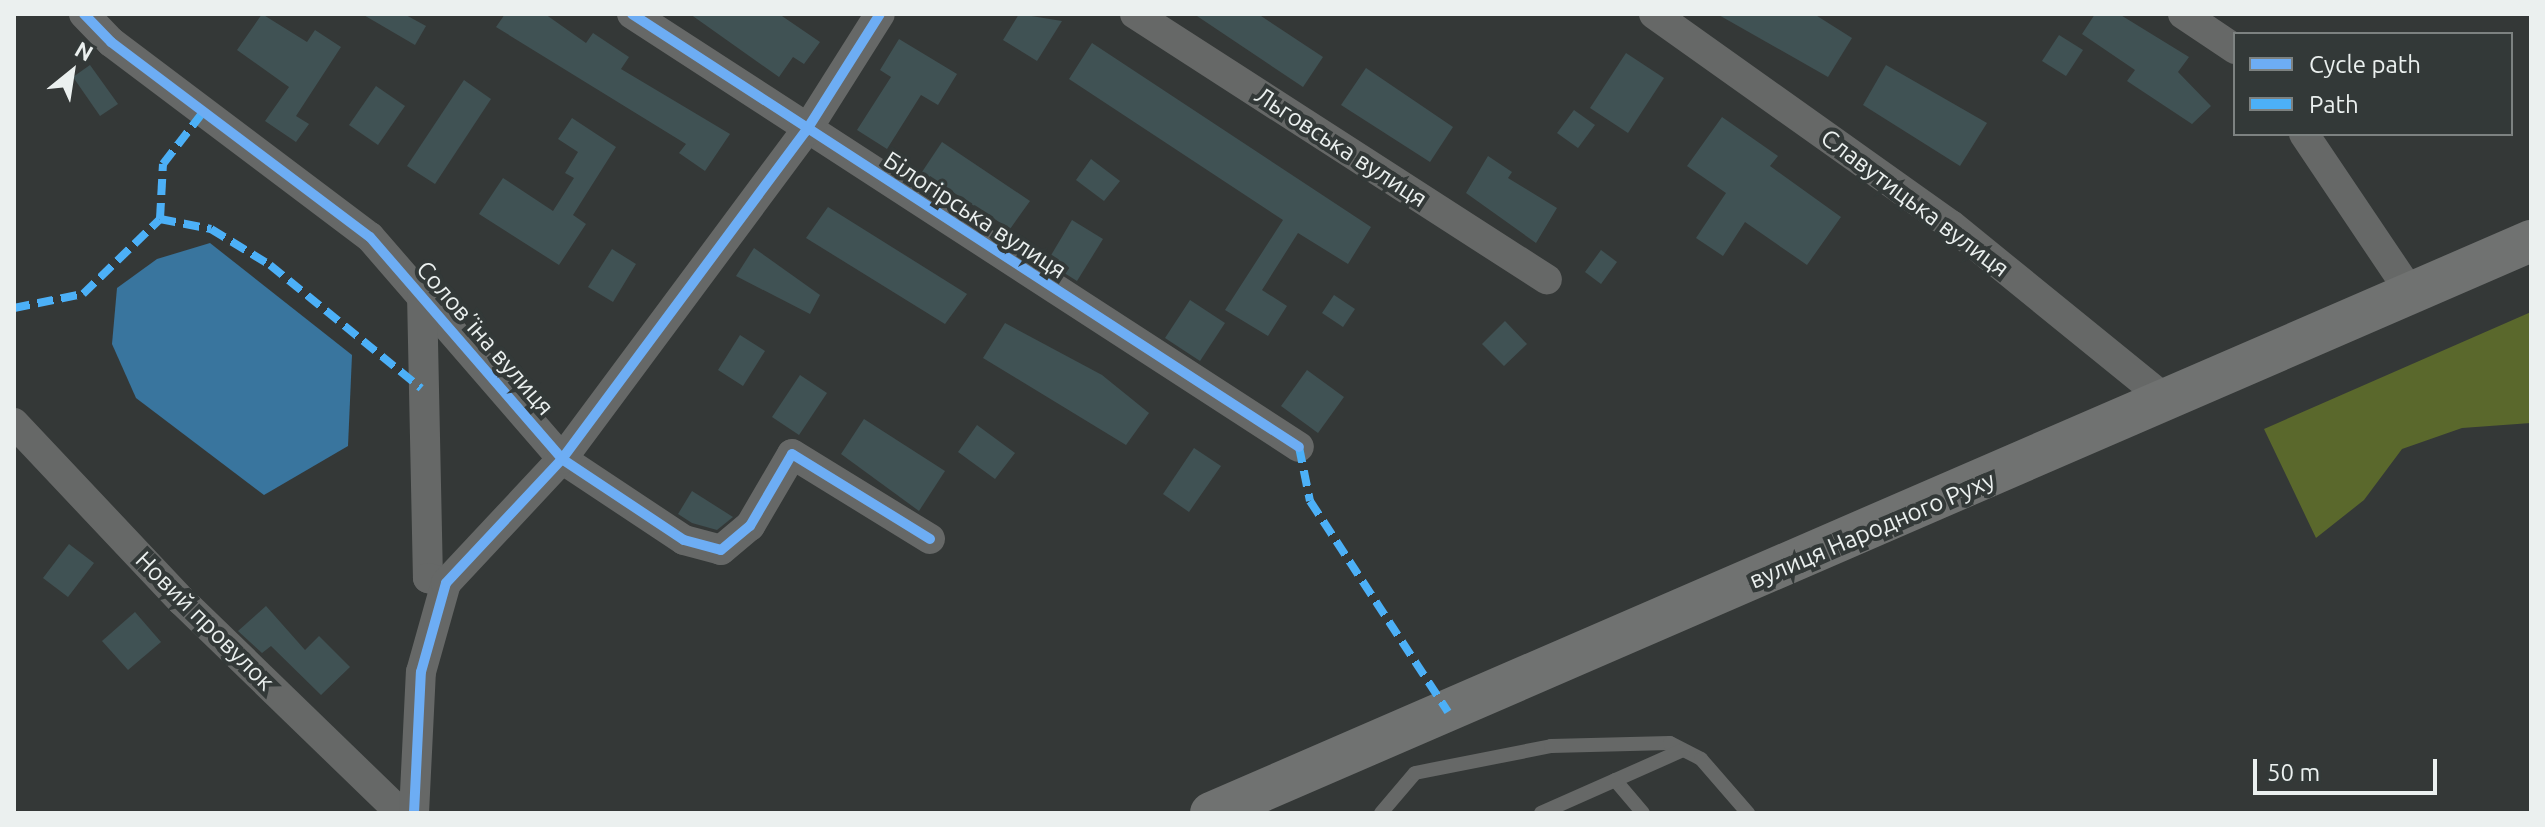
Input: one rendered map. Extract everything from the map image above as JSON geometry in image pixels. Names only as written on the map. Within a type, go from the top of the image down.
[{"type":"main road","name":"вулиця Народного Руху","points":[[1211,813],[2169,402],[2410,292],[2531,241]]},
{"type":"street","name":"Соловʼїна вулиця","points":[[84,14],[111,42],[370,237],[562,459],[684,540],[721,550],[750,526],[792,454],[930,539]]},
{"type":"street","name":"Білогірська вулиця","points":[[632,14],[806,131],[1299,447]]},
{"type":"street","points":[[414,813],[421,672],[446,583],[562,459],[806,131],[880,14]]},
{"type":"street","name":"Льговська вулиця","points":[[1135,14],[1547,280]]},
{"type":"street","name":"Славутицька вулиця","points":[[1654,14],[1951,225],[2169,402]]},
{"type":"street","points":[[2183,14],[2233,48]]},
{"type":"street","points":[[2305,136],[2410,292]]},
{"type":"street","points":[[422,294],[428,578],[446,583]]},
{"type":"street","name":"Новий провулок","points":[[14,423],[182,601],[401,813]]},
{"type":"lane","points":[[1381,813],[1415,773],[1551,746],[1670,743],[1701,759],[1748,813]]},
{"type":"lane","points":[[1541,813],[1683,750]]},
{"type":"lane","points":[[1615,780],[1643,813]]},
{"type":"green space","points":[[2531,312],[2531,423],[2462,428],[2402,449],[2364,500],[2316,538],[2264,429]]},
{"type":"water","points":[[210,243],[352,355],[348,446],[264,495],[136,398],[112,344],[117,288],[157,259]]},
{"type":"building","points":[[262,14],[307,42],[315,30],[341,47],[296,116],[309,124],[296,142],[265,121],[289,87],[237,50]]},
{"type":"building","points":[[362,14],[404,14],[426,26],[415,45]]},
{"type":"building","points":[[505,14],[545,14],[586,43],[593,33],[629,57],[621,69],[730,134],[705,171],[679,153],[686,144],[496,27]]},
{"type":"building","points":[[690,14],[779,14],[820,42],[804,64],[793,57],[779,77]]},
{"type":"building","points":[[1019,14],[1062,21],[1037,61],[1003,40]]},
{"type":"building","points":[[1194,14],[1258,14],[1323,57],[1303,87]]},
{"type":"building","points":[[1717,14],[1814,14],[1852,38],[1828,77]]},
{"type":"building","points":[[2095,14],[2119,14],[2189,57],[2178,72],[2211,106],[2192,124],[2127,81],[2135,70],[2082,34]]},
{"type":"building","points":[[2059,35],[2083,50],[2066,76],[2042,61]]},
{"type":"building","points":[[899,39],[957,74],[938,105],[921,95],[887,149],[857,130],[891,77],[880,70]]},
{"type":"building","points":[[1092,43],[1371,227],[1348,264],[1298,233],[1262,290],[1287,306],[1268,336],[1225,310],[1283,220],[1069,79]]},
{"type":"building","points":[[1626,53],[1664,78],[1628,133],[1590,108]]},
{"type":"building","points":[[90,65],[118,104],[100,116],[73,77]]},
{"type":"building","points":[[1886,65],[1987,123],[1960,166],[1863,105]]},
{"type":"building","points":[[1366,68],[1453,127],[1430,162],[1341,105]]},
{"type":"building","points":[[464,80],[491,99],[435,184],[407,166]]},
{"type":"building","points":[[376,86],[405,106],[378,145],[349,125]]},
{"type":"building","points":[[1574,110],[1595,125],[1578,148],[1557,133]]},
{"type":"building","points":[[1722,117],[1778,156],[1770,166],[1841,217],[1807,265],[1745,222],[1723,256],[1696,238],[1726,193],[1687,166]]},
{"type":"building","points":[[572,118],[616,147],[573,215],[586,224],[559,265],[479,214],[503,178],[553,211],[574,178],[565,173],[578,152],[558,139]]},
{"type":"building","points":[[942,142],[1030,201],[1010,229],[922,172]]},
{"type":"building","points":[[1488,156],[1512,172],[1508,178],[1557,208],[1536,243],[1466,193]]},
{"type":"building","points":[[1091,159],[1120,181],[1104,201],[1076,180]]},
{"type":"building","points":[[828,207],[967,294],[945,324],[806,238]]},
{"type":"building","points":[[1072,220],[1103,239],[1077,281],[1047,262]]},
{"type":"building","points":[[754,248],[820,295],[810,314],[736,276]]},
{"type":"building","points":[[612,249],[636,264],[613,302],[588,287]]},
{"type":"building","points":[[1601,250],[1617,262],[1601,284],[1585,272]]},
{"type":"building","points":[[1334,295],[1355,309],[1343,327],[1322,313]]},
{"type":"building","points":[[1190,300],[1225,323],[1200,361],[1165,338]]},
{"type":"building","points":[[1505,321],[1527,344],[1504,366],[1482,344]]},
{"type":"building","points":[[1005,323],[1102,375],[1149,413],[1126,445],[983,358]]},
{"type":"building","points":[[740,335],[765,351],[743,386],[718,370]]},
{"type":"building","points":[[1307,370],[1344,397],[1318,433],[1281,406]]},
{"type":"building","points":[[800,375],[827,393],[799,435],[772,417]]},
{"type":"building","points":[[864,419],[945,471],[919,511],[841,454]]},
{"type":"building","points":[[977,425],[1015,453],[995,479],[958,452]]},
{"type":"building","points":[[1194,448],[1221,466],[1189,512],[1163,494]]},
{"type":"building","points":[[692,491],[733,517],[717,530],[692,523],[678,514]]},
{"type":"building","points":[[69,544],[94,563],[68,597],[43,578]]},
{"type":"building","points":[[266,606],[305,650],[319,636],[350,667],[321,695],[271,646],[262,653],[238,631]]},
{"type":"building","points":[[135,612],[161,642],[128,670],[102,641]]},
{"type":"marked path","points":[[14,308],[83,294],[160,219],[163,164],[203,112]]},
{"type":"marked path","points":[[160,219],[211,229],[270,265],[421,388]]},
{"type":"marked path","points":[[1299,447],[1310,501],[1448,712]]},
{"type":"cycle path","points":[[84,14],[111,42],[370,237],[562,459],[684,540],[721,550],[750,526],[792,454],[930,539]]},
{"type":"cycle path","points":[[632,14],[1299,447]]},
{"type":"cycle path","points":[[414,813],[421,672],[446,583],[562,459],[806,131],[880,14]]}]
